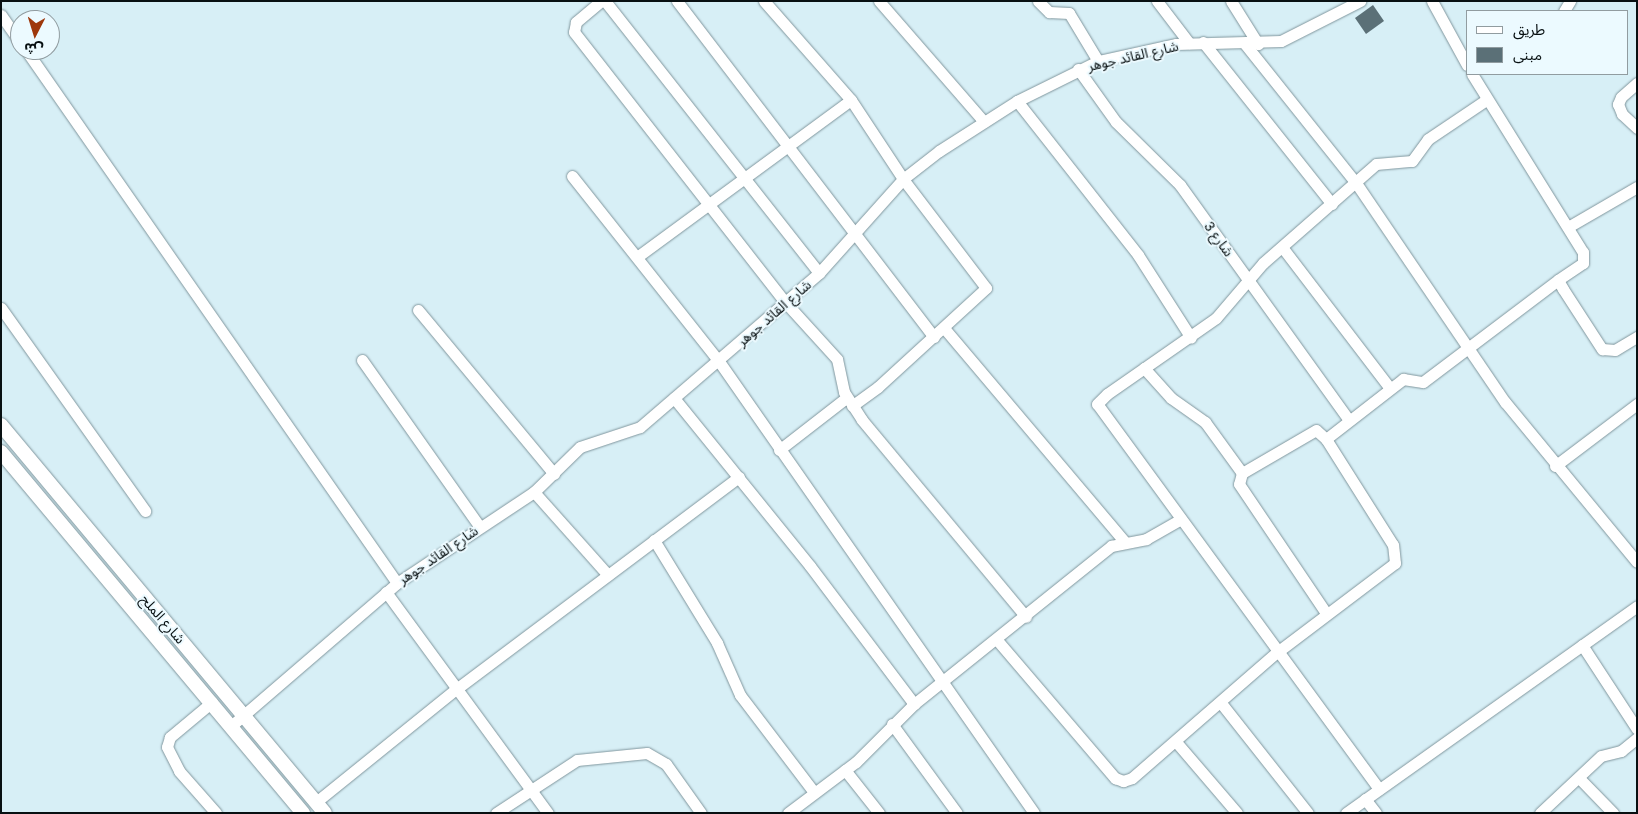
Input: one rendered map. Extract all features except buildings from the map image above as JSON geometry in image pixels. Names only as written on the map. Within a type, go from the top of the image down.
[{"type":"street","points":[[601,1],[576,22],[574,32],[786,303],[837,358],[849,402],[1026,617]]},
{"type":"street","points":[[605,1],[819,273]]},
{"type":"street","points":[[677,1],[858,234],[934,337]]},
{"type":"street","points":[[764,1],[851,100],[903,179],[986,288],[934,337],[849,402],[779,450]]},
{"type":"street","points":[[879,1],[984,122]]},
{"type":"street","points":[[1038,1],[1049,12],[1068,13],[1098,61]]},
{"type":"street","points":[[1157,1],[1189,43]]},
{"type":"street","points":[[1231,1],[1258,44]]},
{"type":"street","name":"شارع القائد جوهر","points":[[231,726],[245,716],[397,583],[534,492],[580,447],[591,440],[633,432],[819,273],[858,234],[903,179],[984,122],[1017,101],[1078,69],[1098,61],[1189,43],[1258,44],[1292,37],[1339,6],[1360,1]]},
{"type":"street","points":[[1432,1],[1466,63]]},
{"type":"street","points":[[1,15],[10,28]]},
{"type":"street","points":[[1203,42],[1332,204]]},
{"type":"street","points":[[1245,44],[1356,183],[1467,348],[1555,466],[1637,562]]},
{"type":"street","points":[[33,60],[397,583]]},
{"type":"street","name":"شارع 3","points":[[1078,69],[1116,122],[1180,185],[1348,419]]},
{"type":"street","points":[[1326,439],[1389,387],[1407,377],[1424,382],[1585,259],[1568,227],[1486,100],[1473,75]]},
{"type":"street","points":[[1637,84],[1620,97],[1618,104],[1622,114],[1637,128]]},
{"type":"street","points":[[637,258],[790,147],[851,100]]},
{"type":"street","points":[[1379,789],[1276,653],[1181,519],[1098,408],[1101,398],[1191,338],[1232,303],[1247,279],[1381,162],[1412,161],[1428,139],[1486,100]]},
{"type":"street","points":[[1017,101],[1138,255],[1191,338]]},
{"type":"street","points":[[572,176],[718,360],[779,450],[945,681],[1034,813]]},
{"type":"street","points":[[1568,227],[1637,187]]},
{"type":"street","points":[[1282,247],[1389,387]]},
{"type":"street","points":[[1558,280],[1602,349],[1615,350],[1637,337]]},
{"type":"street","points":[[1,308],[145,512]]},
{"type":"street","points":[[418,310],[554,474]]},
{"type":"street","points":[[944,328],[1125,542]]},
{"type":"street","points":[[362,360],[480,527]]},
{"type":"street","points":[[1144,368],[1171,398],[1206,422],[1242,473],[1240,484],[1244,492],[1326,613]]},
{"type":"street","points":[[674,398],[739,478],[914,704]]},
{"type":"street","points":[[1555,466],[1637,404]]},
{"type":"street","name":"شارع الملح","points":[[1,425],[325,813]]},
{"type":"street","points":[[997,640],[1120,780],[1132,778],[1177,742],[1276,653],[1326,613],[1384,574],[1396,558],[1393,545],[1320,431],[1313,431],[1242,473]]},
{"type":"street","name":"شارع الملح","points":[[1,452],[303,813]]},
{"type":"street","points":[[316,802],[455,690],[739,478]]},
{"type":"street","points":[[534,492],[608,575]]},
{"type":"street","points":[[788,813],[845,770],[914,704],[1026,617],[1111,546],[1146,539],[1181,519]]},
{"type":"street","points":[[654,540],[717,643],[740,695],[814,792]]},
{"type":"street","points":[[386,592],[455,690],[548,813]]},
{"type":"street","points":[[1346,813],[1364,798],[1637,606]]},
{"type":"street","points":[[1582,645],[1637,730]]},
{"type":"street","points":[[212,702],[170,737],[167,747],[179,771],[216,813]]},
{"type":"street","points":[[1221,703],[1308,813]]},
{"type":"street","points":[[892,724],[957,813]]},
{"type":"street","points":[[1540,813],[1601,756],[1621,751],[1637,738]]},
{"type":"street","points":[[1177,742],[1237,813]]},
{"type":"street","points":[[496,813],[577,760],[647,753],[666,764],[701,813]]},
{"type":"street","points":[[845,770],[879,813]]},
{"type":"street","points":[[1579,778],[1613,813]]},
{"type":"street","points":[[1364,798],[1376,813]]}]
